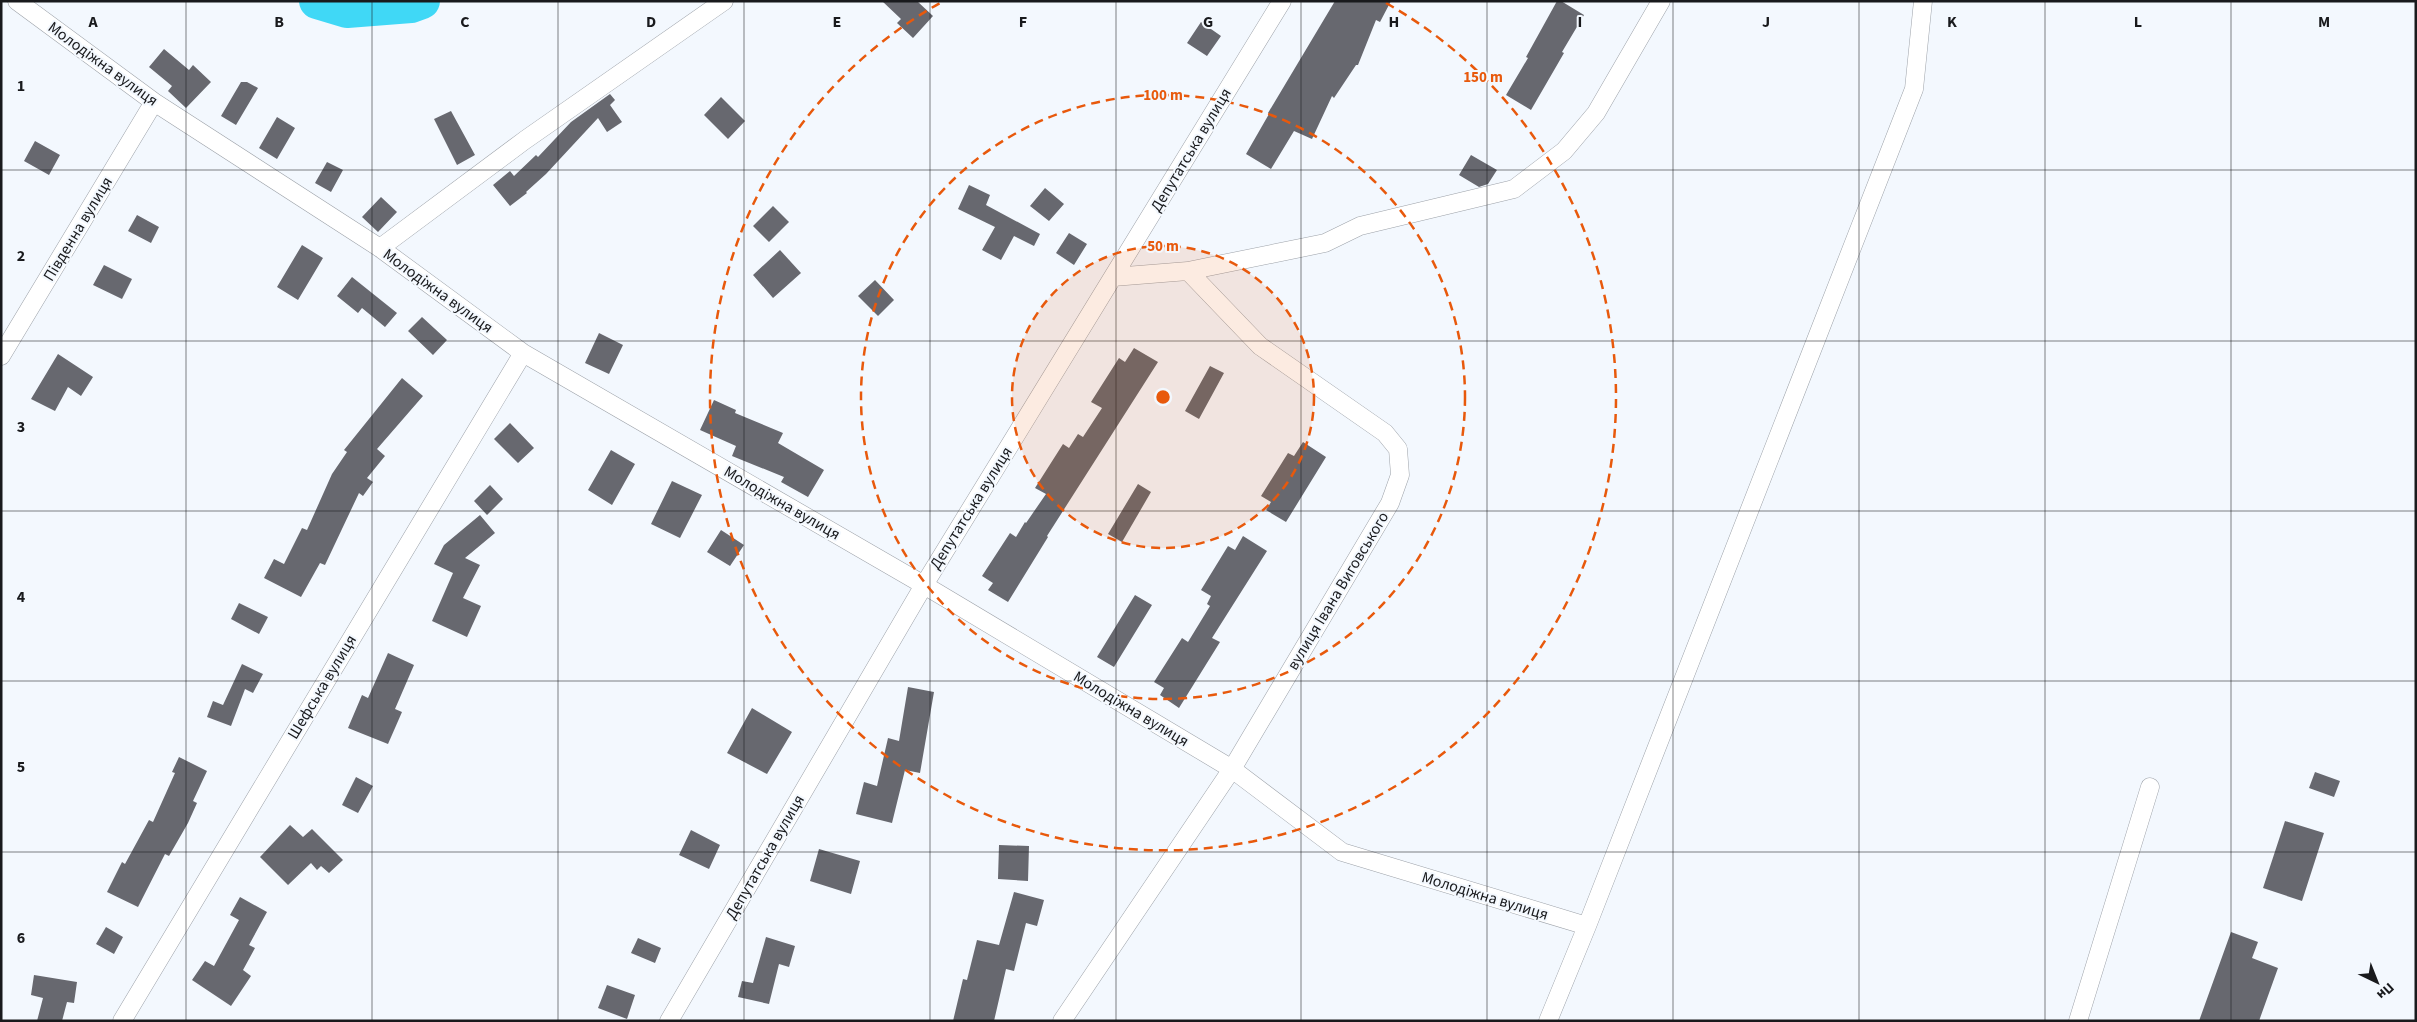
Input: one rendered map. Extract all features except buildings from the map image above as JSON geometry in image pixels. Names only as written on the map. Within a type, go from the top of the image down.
[{"type":"street","name":"Молодіжна вулиця","points":[[17,1],[154,102],[380,248],[522,353],[924,585],[1232,769],[1342,852],[1587,926]]},
{"type":"street","points":[[380,248],[525,140],[724,1]]},
{"type":"street","name":"Депутатська вулиця","points":[[669,1021],[924,585],[1282,1]]},
{"type":"street","points":[[1113,277],[1188,271],[1325,243],[1360,226],[1514,189],[1564,151],[1596,113],[1661,1]]},
{"type":"street","points":[[1548,1021],[1587,926],[1914,89],[1922,1]]},
{"type":"street","name":"Південна вулиця","points":[[1,356],[154,102]]},
{"type":"street","name":"вулиця Івана Виговського","points":[[1062,1021],[1232,769],[1390,503],[1400,475],[1398,449],[1385,433],[1260,346],[1188,271]]},
{"type":"street","name":"Шефська вулиця","points":[[122,1021],[522,353]]},
{"type":"street","points":[[2078,1021],[2150,787]]},
{"type":"waterway","points":[[317,1],[347,10],[411,5],[422,1]]}]
